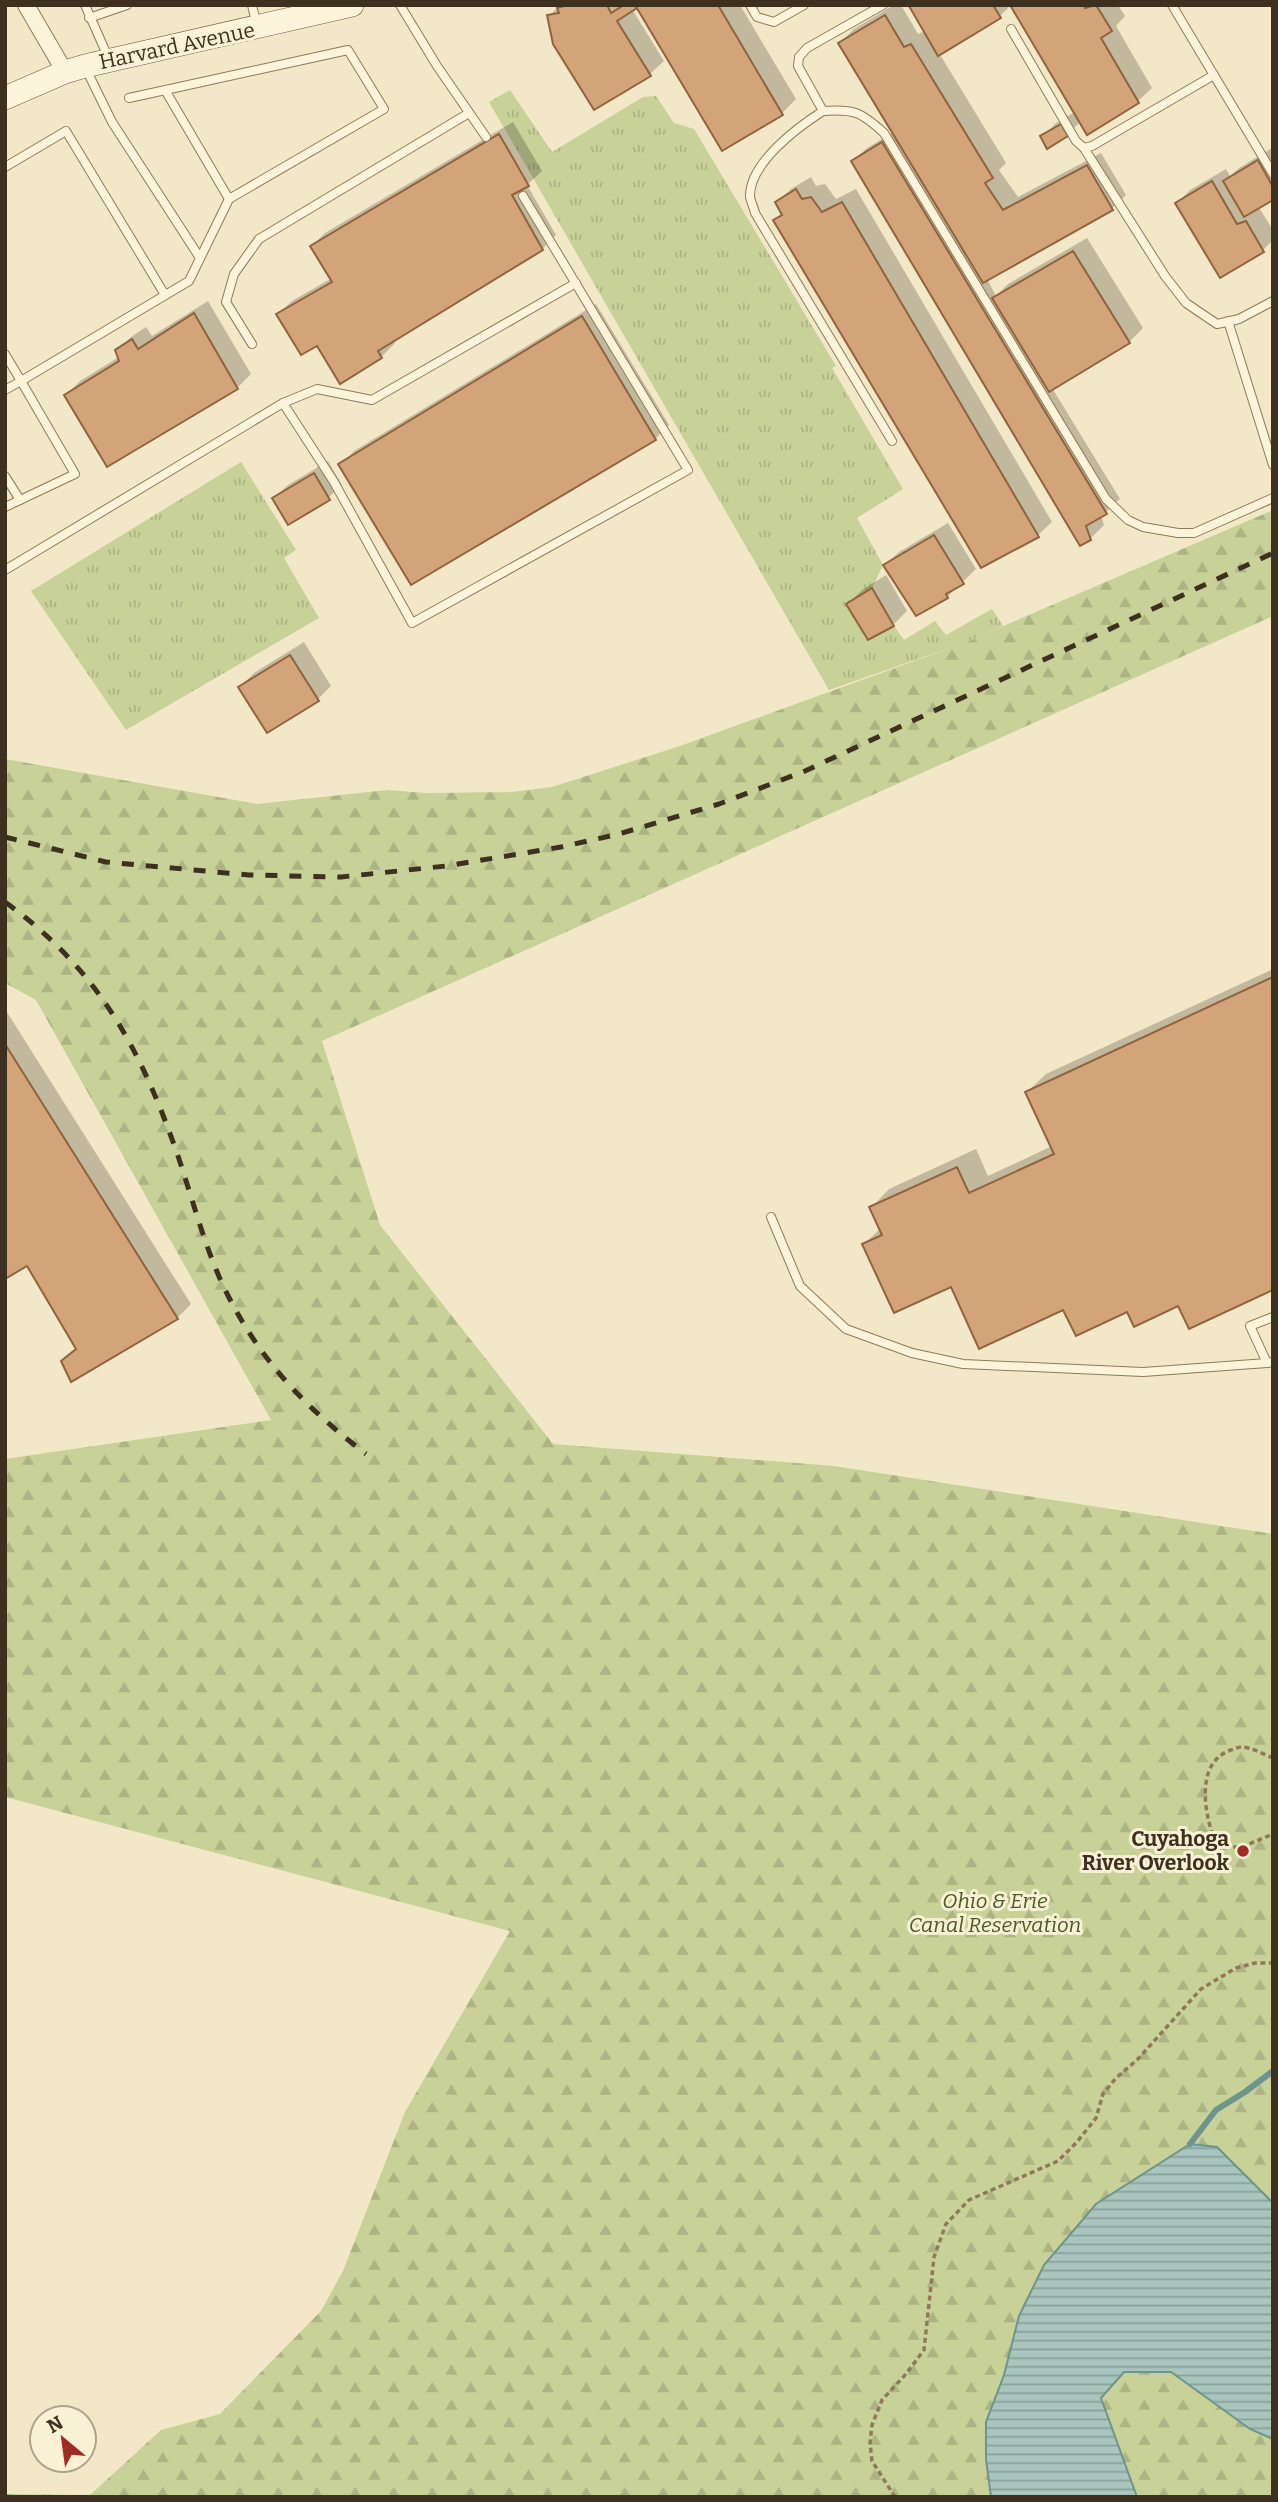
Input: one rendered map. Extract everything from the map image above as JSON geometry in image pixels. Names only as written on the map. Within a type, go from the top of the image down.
[{"type":"main road","name":"Harvard Avenue","points":[[5,98],[75,69],[257,29],[314,10],[352,5]]},
{"type":"street","points":[[26,5],[75,69]]},
{"type":"lane","points":[[85,5],[110,60]]},
{"type":"lane","points":[[89,18],[127,5]]},
{"type":"lane","points":[[252,5],[257,29]]},
{"type":"lane","points":[[400,5],[486,137]]},
{"type":"lane","points":[[750,5],[757,17],[774,22],[804,5]]},
{"type":"lane","points":[[823,111],[798,66],[799,57],[807,48],[883,5]]},
{"type":"lane","points":[[1172,5],[1273,174]]},
{"type":"lane","points":[[1011,29],[1076,141],[1084,148],[1165,276],[1186,303],[1217,324],[1239,319],[1273,301]]},
{"type":"lane","points":[[5,390],[189,281],[229,199],[384,109],[348,50],[129,98]]},
{"type":"lane","points":[[75,69],[200,258]]},
{"type":"lane","points":[[1084,148],[1092,146],[1214,75]]},
{"type":"lane","points":[[165,90],[229,199]]},
{"type":"lane","points":[[892,441],[755,213],[750,198],[756,175],[763,163],[803,124],[823,111],[844,110],[864,115],[884,132],[1106,499],[1128,520],[1164,532],[1194,533],[1273,498]]},
{"type":"lane","points":[[252,344],[226,302],[234,274],[259,239],[469,113]]},
{"type":"lane","points":[[5,167],[66,131],[165,295]]},
{"type":"lane","points":[[283,403],[334,482],[412,623],[688,470],[523,196]]},
{"type":"lane","points":[[5,570],[283,403],[317,389],[372,400],[576,283]]},
{"type":"lane","points":[[1228,321],[1273,465]]},
{"type":"lane","points":[[5,354],[75,474],[5,508]]},
{"type":"lane","points":[[5,476],[20,500]]},
{"type":"lane","points":[[771,1217],[800,1286],[846,1329],[912,1353],[963,1364],[1143,1372],[1270,1362],[1250,1326],[1273,1317]]},
{"type":"path","points":[[1273,1758],[1242,1746],[1223,1753],[1207,1770],[1206,1801],[1209,1827],[1217,1847],[1242,1847],[1273,1834]]},
{"type":"path","points":[[895,2497],[872,2461],[872,2426],[882,2400],[924,2350],[934,2257],[946,2224],[970,2200],[1058,2161],[1077,2143],[1096,2118],[1104,2094],[1116,2078],[1138,2060],[1201,1989],[1236,1968],[1255,1963],[1273,1963]]},
{"type":"green space","points":[[510,90],[552,152],[643,97],[656,96],[674,123],[694,129],[836,366],[832,368],[903,489],[857,518],[883,565],[872,588],[846,604],[867,640],[894,626],[904,640],[935,621],[946,635],[992,609],[1003,626],[964,643],[829,690],[489,102]]},
{"type":"green space","points":[[241,462],[296,550],[284,558],[319,618],[126,730],[31,591]]},
{"type":"green space","name":"Ohio & Erie Canal Reservation","points":[[1273,510],[1273,616],[322,1041],[380,1225],[553,1444],[834,1466],[1273,1534],[1273,2203],[1217,2147],[1004,2375],[986,2422],[991,2497],[5,2497],[5,2494],[90,2495],[161,2430],[220,2414],[321,2311],[343,2271],[405,2112],[510,1931],[5,1797],[5,1459],[271,1420],[36,1000],[5,983],[5,759],[257,804],[387,790],[426,793],[512,792],[552,787],[680,746],[964,643]]},
{"type":"green space","points":[[1124,2372],[1171,2372],[1250,2429],[1273,2439],[1273,2497],[1137,2497],[1100,2398]]},
{"type":"water","points":[[1190,2144],[1217,2147],[1273,2203],[1273,2439],[1250,2429],[1171,2372],[1124,2372],[1101,2398],[1137,2497],[991,2497],[986,2459],[986,2422],[1004,2375],[1019,2316],[1044,2265],[1096,2204]]},
{"type":"building","points":[[568,5],[607,5],[611,13],[624,5],[635,5],[637,8],[617,21],[651,76],[594,110],[553,44],[547,15],[559,13],[557,8]]},
{"type":"building","points":[[635,5],[718,5],[783,115],[722,151]]},
{"type":"building","points":[[993,5],[1001,18],[938,56],[909,6]]},
{"type":"building","points":[[1010,5],[1084,5],[1085,8],[1096,5],[1112,31],[1101,38],[1139,103],[1087,135]]},
{"type":"building","points":[[885,15],[904,47],[911,44],[993,178],[985,183],[1003,210],[1087,165],[1113,210],[983,283],[838,43]]},
{"type":"building","points":[[1061,124],[1068,136],[1047,149],[1040,136]]},
{"type":"building","points":[[499,134],[529,186],[512,195],[543,250],[378,351],[382,358],[340,384],[317,346],[301,355],[276,314],[332,282],[310,246]]},
{"type":"building","points":[[882,142],[1107,514],[1086,526],[1091,540],[1080,546],[851,161]]},
{"type":"building","points":[[1258,160],[1273,187],[1273,200],[1244,217],[1223,181]]},
{"type":"building","points":[[1212,181],[1237,224],[1246,221],[1264,252],[1220,278],[1175,203]]},
{"type":"building","points":[[796,189],[802,199],[811,197],[822,212],[842,202],[1039,537],[981,568],[773,220],[782,215],[775,202]]},
{"type":"building","points":[[1073,251],[1130,343],[1049,392],[992,298]]},
{"type":"building","points":[[194,313],[238,389],[107,467],[64,395],[119,361],[115,350],[132,339],[138,349]]},
{"type":"building","points":[[582,316],[656,440],[411,585],[338,464]]},
{"type":"building","points":[[314,473],[330,500],[288,525],[272,498]]},
{"type":"building","points":[[934,535],[964,584],[946,594],[948,598],[916,616],[883,565]]},
{"type":"building","points":[[872,588],[894,626],[868,640],[846,604]]},
{"type":"building","points":[[290,655],[319,701],[267,733],[238,687]]},
{"type":"building","points":[[1273,977],[1273,1290],[1189,1329],[1178,1306],[1134,1327],[1127,1312],[1076,1336],[1063,1310],[979,1349],[951,1287],[894,1313],[862,1244],[882,1235],[869,1207],[957,1167],[969,1193],[1054,1154],[1025,1092]]},
{"type":"building","points":[[5,1044],[178,1319],[71,1382],[61,1361],[76,1349],[27,1266],[5,1279]]},
{"type":"waterway","points":[[1190,2144],[1216,2110],[1273,2071]]},
{"type":"railway","points":[[5,837],[106,862],[249,875],[341,877],[446,866],[561,847],[619,834],[719,804],[805,771],[1273,553]]},
{"type":"railway","points":[[5,902],[66,955],[91,984],[132,1046],[164,1117],[216,1269],[246,1327],[291,1387],[366,1454]]},
{"type":"place","name":"Cuyahoga River Overlook","points":[[1243,1851]]}]
